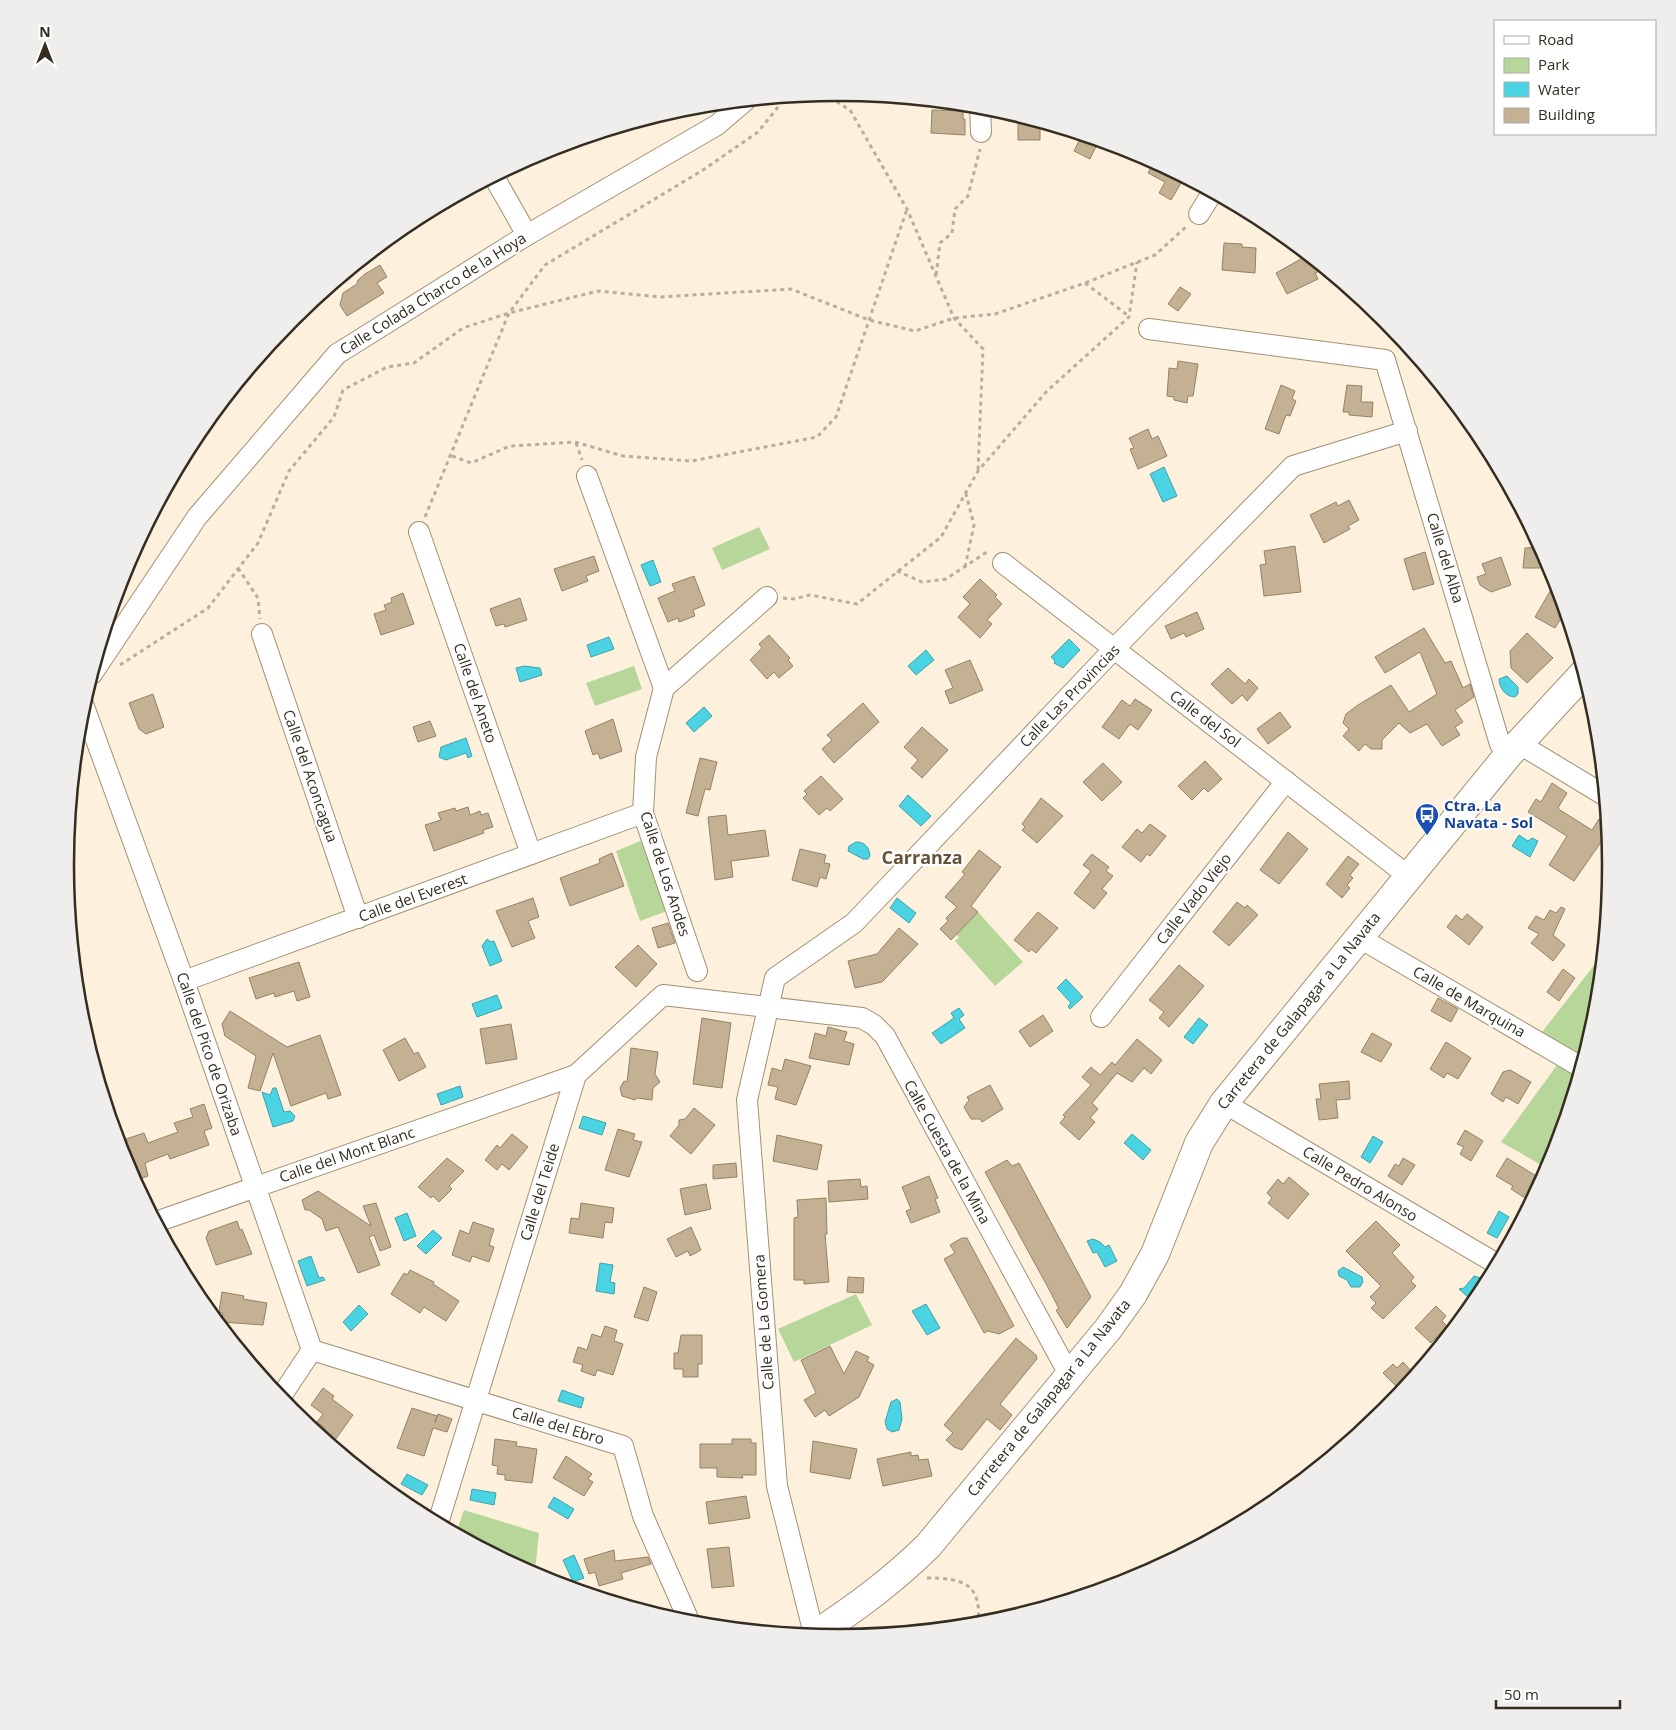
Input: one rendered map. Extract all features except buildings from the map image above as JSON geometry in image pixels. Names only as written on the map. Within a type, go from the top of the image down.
[{"type":"main road","name":"Carretera de Galapagar a La Navata","points":[[824,1629],[869,1599],[896,1577],[928,1546],[1070,1376],[1133,1294],[1155,1254],[1199,1143],[1224,1103],[1407,875],[1513,748],[1579,678]]},
{"type":"street","name":"Calle Colada Charco de la Hoya","points":[[103,658],[197,517],[337,354],[527,235],[717,125],[738,107]]},
{"type":"street","points":[[980,114],[981,132]]},
{"type":"street","points":[[497,182],[527,235]]},
{"type":"street","points":[[1199,214],[1209,197]]},
{"type":"street","name":"Calle del Alba","points":[[1149,329],[1385,360],[1500,744],[1513,748]]},
{"type":"street","name":"Calle Las Provincias","points":[[768,1007],[775,978],[854,923],[1114,649],[1293,466],[1407,431]]},
{"type":"street","points":[[587,476],[664,688],[767,597]]},
{"type":"street","name":"Calle del Aneto","points":[[419,532],[531,854]]},
{"type":"street","name":"Calle del Sol","points":[[995,558],[1407,875]]},
{"type":"street","name":"Calle del Aconcagua","points":[[262,634],[358,918]]},
{"type":"street","name":"Calle de Los Andes","points":[[664,688],[646,757],[643,813],[697,971]]},
{"type":"street","name":"Calle del Pico de Orizaba","points":[[88,717],[184,981],[312,1350]]},
{"type":"street","points":[[1513,748],[1599,792]]},
{"type":"street","name":"Calle Vado Viejo","points":[[1101,1017],[1286,781]]},
{"type":"street","name":"Calle del Everest","points":[[184,981],[643,813]]},
{"type":"street","name":"Calle de Marquina","points":[[1358,937],[1576,1064]]},
{"type":"street","points":[[576,1074],[663,995],[768,1007]]},
{"type":"street","name":"Calle Cuesta de la Mina","points":[[768,1007],[862,1018],[874,1025],[885,1036],[1070,1376]]},
{"type":"street","name":"Calle de La Gomera","points":[[768,1007],[748,1100],[777,1486],[812,1628]]},
{"type":"street","name":"Calle del Mont Blanc","points":[[162,1220],[576,1074]]},
{"type":"street","name":"Calle del Teide","points":[[440,1517],[576,1074]]},
{"type":"street","points":[[538,1088],[556,1095],[565,1112]]},
{"type":"street","name":"Calle Pedro Alonso","points":[[1224,1103],[1491,1261]]},
{"type":"street","points":[[285,1391],[312,1350]]},
{"type":"street","name":"Calle del Ebro","points":[[312,1350],[623,1446],[643,1516],[686,1614]]},
{"type":"path","points":[[835,101],[850,110],[907,209],[954,318],[983,350],[978,471]]},
{"type":"path","points":[[419,532],[452,456],[509,313],[545,265],[703,170],[750,138],[758,132],[781,103]]},
{"type":"path","points":[[936,276],[940,244],[952,233],[955,209],[968,196],[982,144],[981,132]]},
{"type":"path","points":[[452,456],[471,463],[510,446],[575,442],[623,456],[692,461],[817,437],[836,417],[907,209]]},
{"type":"path","points":[[112,670],[208,608],[258,543],[289,471],[334,417],[343,390],[387,367],[414,363],[463,328],[509,313],[598,291],[661,297],[791,289],[869,320],[914,331],[954,318],[995,314],[1085,283],[1155,255],[1199,214]]},
{"type":"path","points":[[767,597],[793,599],[810,596],[857,604],[941,537],[978,471],[1047,391],[1129,317],[1137,262]]},
{"type":"path","points":[[1085,283],[1129,317],[1149,329]]},
{"type":"path","points":[[965,568],[974,525],[966,494]]},
{"type":"path","points":[[897,571],[922,582],[946,579],[965,568],[995,558]]},
{"type":"path","points":[[238,568],[258,598],[262,634]]},
{"type":"path","points":[[896,1577],[947,1578],[964,1582],[975,1592],[980,1609],[979,1616]]},
{"type":"green space","points":[[759,527],[770,549],[722,570],[712,548]]},
{"type":"green space","points":[[634,666],[642,689],[595,706],[586,683]]},
{"type":"green space","points":[[643,840],[667,911],[640,921],[616,851]]},
{"type":"green space","points":[[978,912],[1023,962],[995,986],[955,941],[959,937],[956,934]]},
{"type":"green space","points":[[1596,962],[1588,1014],[1578,1054],[1542,1032]]},
{"type":"green space","points":[[1557,1065],[1573,1074],[1562,1111],[1540,1165],[1501,1142]]},
{"type":"green space","points":[[856,1294],[872,1325],[794,1362],[778,1329]]},
{"type":"green space","points":[[464,1510],[539,1533],[536,1566],[500,1550],[458,1528]]},
{"type":"water","points":[[1164,467],[1177,496],[1163,502],[1150,474]]},
{"type":"water","points":[[653,560],[661,582],[650,586],[641,565]]},
{"type":"water","points":[[609,637],[614,649],[591,657],[587,645]]},
{"type":"water","points":[[1069,639],[1080,650],[1063,668],[1054,663],[1055,661],[1051,657]]},
{"type":"water","points":[[926,650],[934,660],[916,675],[908,666]]},
{"type":"water","points":[[524,666],[540,668],[542,675],[520,682],[516,668]]},
{"type":"water","points":[[1507,676],[1518,687],[1518,694],[1515,697],[1506,694],[1500,686],[1499,679]]},
{"type":"water","points":[[704,707],[712,716],[694,732],[686,723]]},
{"type":"water","points":[[466,738],[472,756],[468,758],[466,753],[446,760],[439,757],[441,747]]},
{"type":"water","points":[[908,795],[931,816],[921,826],[899,806]]},
{"type":"water","points":[[1519,835],[1528,841],[1532,838],[1538,841],[1530,857],[1512,846]]},
{"type":"water","points":[[856,842],[864,844],[868,848],[870,856],[868,859],[863,859],[848,851],[849,846]]},
{"type":"water","points":[[897,898],[916,913],[909,923],[890,908]]},
{"type":"water","points":[[487,939],[491,942],[494,941],[502,961],[490,966],[482,946]]},
{"type":"water","points":[[1066,979],[1083,997],[1070,1009],[1068,1006],[1071,1003],[1057,988]]},
{"type":"water","points":[[497,995],[502,1008],[477,1017],[472,1004]]},
{"type":"water","points":[[959,1008],[964,1015],[959,1019],[965,1028],[941,1044],[932,1033],[954,1018],[951,1013]]},
{"type":"water","points":[[1199,1018],[1208,1025],[1193,1044],[1184,1037]]},
{"type":"water","points":[[460,1086],[463,1097],[441,1105],[437,1094]]},
{"type":"water","points":[[273,1088],[276,1088],[284,1112],[290,1111],[295,1116],[293,1121],[273,1127],[262,1092],[270,1095]]},
{"type":"water","points":[[583,1116],[606,1123],[602,1135],[579,1128]]},
{"type":"water","points":[[1132,1134],[1151,1150],[1143,1160],[1124,1143]]},
{"type":"water","points":[[1373,1136],[1383,1142],[1370,1163],[1361,1157]]},
{"type":"water","points":[[1499,1211],[1509,1217],[1497,1238],[1487,1233]]},
{"type":"water","points":[[407,1213],[416,1236],[404,1241],[395,1218]]},
{"type":"water","points":[[433,1230],[442,1238],[426,1254],[417,1246]]},
{"type":"water","points":[[1093,1239],[1105,1247],[1109,1245],[1117,1261],[1105,1267],[1097,1252],[1093,1253],[1087,1241]]},
{"type":"water","points":[[311,1256],[319,1278],[323,1277],[325,1280],[307,1286],[298,1261]]},
{"type":"water","points":[[600,1263],[613,1265],[610,1282],[615,1283],[614,1294],[596,1291]]},
{"type":"water","points":[[1343,1267],[1362,1277],[1363,1282],[1360,1287],[1351,1287],[1347,1280],[1339,1276],[1338,1271]]},
{"type":"water","points":[[1474,1276],[1481,1278],[1468,1297],[1459,1289],[1464,1288]]},
{"type":"water","points":[[926,1304],[940,1328],[927,1335],[912,1311]]},
{"type":"water","points":[[359,1305],[368,1314],[351,1331],[343,1322]]},
{"type":"water","points":[[562,1390],[584,1398],[581,1408],[558,1401]]},
{"type":"water","points":[[897,1399],[900,1402],[902,1419],[899,1430],[892,1432],[887,1429],[885,1422],[891,1402]]},
{"type":"water","points":[[407,1474],[428,1485],[422,1495],[401,1484]]},
{"type":"water","points":[[472,1489],[496,1493],[494,1505],[470,1500]]},
{"type":"water","points":[[554,1497],[574,1509],[568,1519],[548,1507]]},
{"type":"water","points":[[574,1555],[584,1578],[573,1581],[563,1560]]},
{"type":"place","name":"Ctra. La Navata - Sol","points":[[1427,836]]},
{"type":"district","name":"Carranza","points":[[922,858]]}]
